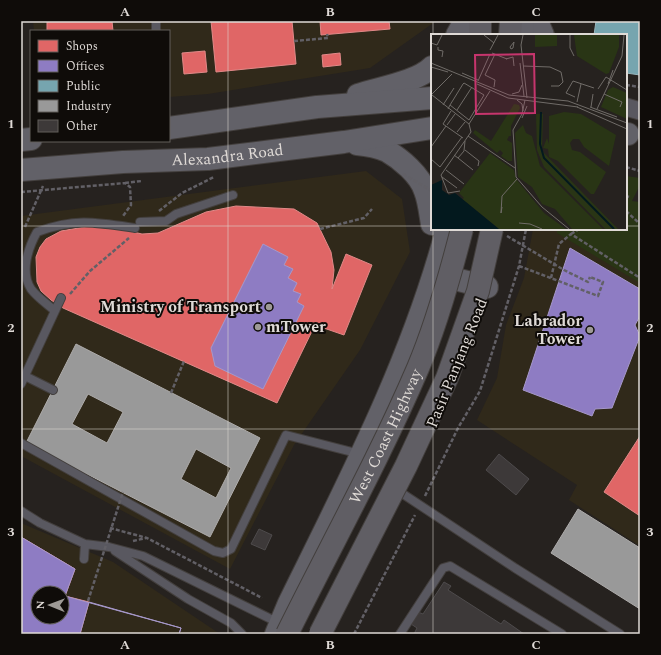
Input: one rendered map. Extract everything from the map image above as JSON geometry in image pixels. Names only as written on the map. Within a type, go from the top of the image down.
[{"type":"highway","points":[[480,21],[480,34]]},
{"type":"highway","points":[[510,34],[511,21]]},
{"type":"highway","name":"West Coast Highway","points":[[285,632],[379,454],[419,366],[448,283],[462,230]]},
{"type":"highway","name":"West Coast Highway","points":[[320,634],[406,466],[447,378],[498,230]]},
{"type":"main road","points":[[458,34],[465,21]]},
{"type":"main road","points":[[470,34],[471,21]]},
{"type":"main road","points":[[522,34],[523,21]]},
{"type":"main road","points":[[537,21],[543,34]]},
{"type":"main road","points":[[316,107],[406,80],[427,72],[431,68]]},
{"type":"main road","name":"Alexandra Road","points":[[170,128],[316,107],[431,98]]},
{"type":"main road","name":"Alexandra Road","points":[[21,170],[123,162],[162,162],[208,158],[344,142],[431,128]]},
{"type":"main road","points":[[344,142],[386,151],[401,162],[418,179],[425,190],[431,219]]},
{"type":"main road","points":[[433,230],[439,259]]},
{"type":"main road","points":[[285,632],[289,603],[387,402],[427,294],[447,230]]},
{"type":"main road","name":"Pasir Panjang Road","points":[[330,634],[411,500],[440,410],[485,297],[498,230]]},
{"type":"main road","points":[[427,294],[455,279],[487,287]]},
{"type":"street","points":[[627,107],[640,111]]},
{"type":"lane","points":[[54,310],[31,288],[27,273],[29,247],[37,232],[70,222],[100,222],[118,226],[166,221],[176,214],[233,195]]},
{"type":"lane","points":[[21,384],[54,310],[61,298]]},
{"type":"lane","points":[[24,376],[53,390]]},
{"type":"lane","points":[[21,443],[214,552],[223,553],[231,549],[286,435],[362,454]]},
{"type":"lane","points":[[411,500],[620,634]]},
{"type":"lane","points":[[21,511],[40,523],[85,544],[109,547],[139,555],[169,567],[285,632]]},
{"type":"lane","points":[[84,559],[85,544]]},
{"type":"lane","points":[[109,547],[188,599],[231,623],[242,634]]},
{"type":"lane","points":[[400,634],[443,568],[450,566],[562,634]]},
{"type":"path","points":[[294,41],[328,38],[327,34]]},
{"type":"path","points":[[627,85],[640,87]]},
{"type":"path","points":[[24,231],[51,167]]},
{"type":"path","points":[[627,167],[640,171]]},
{"type":"path","points":[[403,174],[431,190]]},
{"type":"path","points":[[21,192],[125,183],[130,187],[131,205],[118,226]]},
{"type":"path","points":[[320,230],[364,218],[372,209]]},
{"type":"path","points":[[627,212],[640,224]]},
{"type":"path","points":[[498,230],[564,270],[588,282],[590,277],[603,282],[598,296],[519,266]]},
{"type":"path","points":[[354,634],[411,500],[458,428],[480,391],[519,266],[526,230]]},
{"type":"path","points":[[551,278],[559,244],[577,230]]},
{"type":"path","points":[[571,234],[640,278]]},
{"type":"path","points":[[171,392],[184,361]]},
{"type":"path","points":[[88,601],[110,528],[123,492]]},
{"type":"path","points":[[110,528],[147,538],[262,598]]},
{"type":"shaded area","points":[[33,21],[436,21],[370,68],[208,94],[170,97],[170,30],[34,30]]},
{"type":"shaded area","points":[[366,171],[402,199],[410,252],[360,350],[294,445],[230,569],[21,456],[21,216]]},
{"type":"shaded area","points":[[533,230],[588,230],[640,263],[640,546],[569,500],[577,485],[477,420],[497,378],[506,325],[524,278]]},
{"type":"shaded area","points":[[21,523],[113,562],[220,634],[21,634]]},
{"type":"green space","points":[[627,176],[640,178],[640,185],[632,201],[640,202],[640,283],[557,233],[557,230],[627,230]]},
{"type":"building: Shops","points":[[47,21],[112,21],[113,30],[47,30]]},
{"type":"building: Shops","points":[[211,21],[292,21],[296,64],[216,72]]},
{"type":"building: Shops","points":[[320,21],[389,21],[390,29],[321,35]]},
{"type":"building: Shops","points":[[205,51],[207,72],[184,74],[182,53]]},
{"type":"building: Shops","points":[[340,53],[341,65],[323,67],[322,55]]},
{"type":"building: Shops","points":[[236,206],[294,209],[317,223],[331,252],[334,270],[332,289],[346,254],[372,265],[344,335],[315,325],[277,403],[63,308],[41,291],[37,282],[36,257],[40,247],[46,239],[61,231],[90,226],[112,227],[142,234],[158,233],[206,212]]},
{"type":"building: Shops","points":[[640,436],[640,516],[604,492]]},
{"type":"building: Shops","points":[[21,537],[75,569],[69,585],[30,585],[30,625],[70,625],[70,597],[89,602],[80,634],[21,634]]},
{"type":"building: Offices","name":"mTower","points":[[263,244],[288,257],[284,265],[293,269],[288,278],[297,283],[293,291],[301,294],[297,302],[304,306],[263,389],[215,366],[211,348]]},
{"type":"building: Offices","name":"Labrador Tower","points":[[570,248],[640,289],[640,316],[635,325],[640,336],[612,408],[595,409],[592,416],[523,390]]},
{"type":"building: Offices","points":[[21,537],[75,569],[69,585],[30,585],[30,625],[70,625],[70,597],[181,628],[179,634],[21,634]]},
{"type":"building: Offices","points":[[89,602],[181,628],[179,634],[80,634]]},
{"type":"building: Public","points":[[596,21],[640,21],[640,75],[627,73],[627,34],[594,34]]},
{"type":"building: Industry","points":[[76,344],[260,438],[210,537],[26,443]],"holes":[[[88,394],[123,412],[107,443],[72,424]],[[196,449],[231,468],[216,498],[181,479]]]},
{"type":"building: Industry","points":[[578,509],[640,548],[640,609],[551,553]]},
{"type":"building: Other","points":[[499,454],[529,479],[516,495],[486,470]]},
{"type":"building: Other","points":[[259,529],[272,535],[265,550],[251,544]]},
{"type":"building: Other","points":[[444,582],[451,586],[448,590],[501,624],[504,620],[524,634],[414,634],[417,628],[411,624],[418,612],[423,614]]},
{"type":"place","name":"Ministry of Transport","points":[[269,307]]},
{"type":"place","name":"mTower","points":[[258,327]]},
{"type":"place","name":"Labrador Tower","points":[[590,330]]}]
